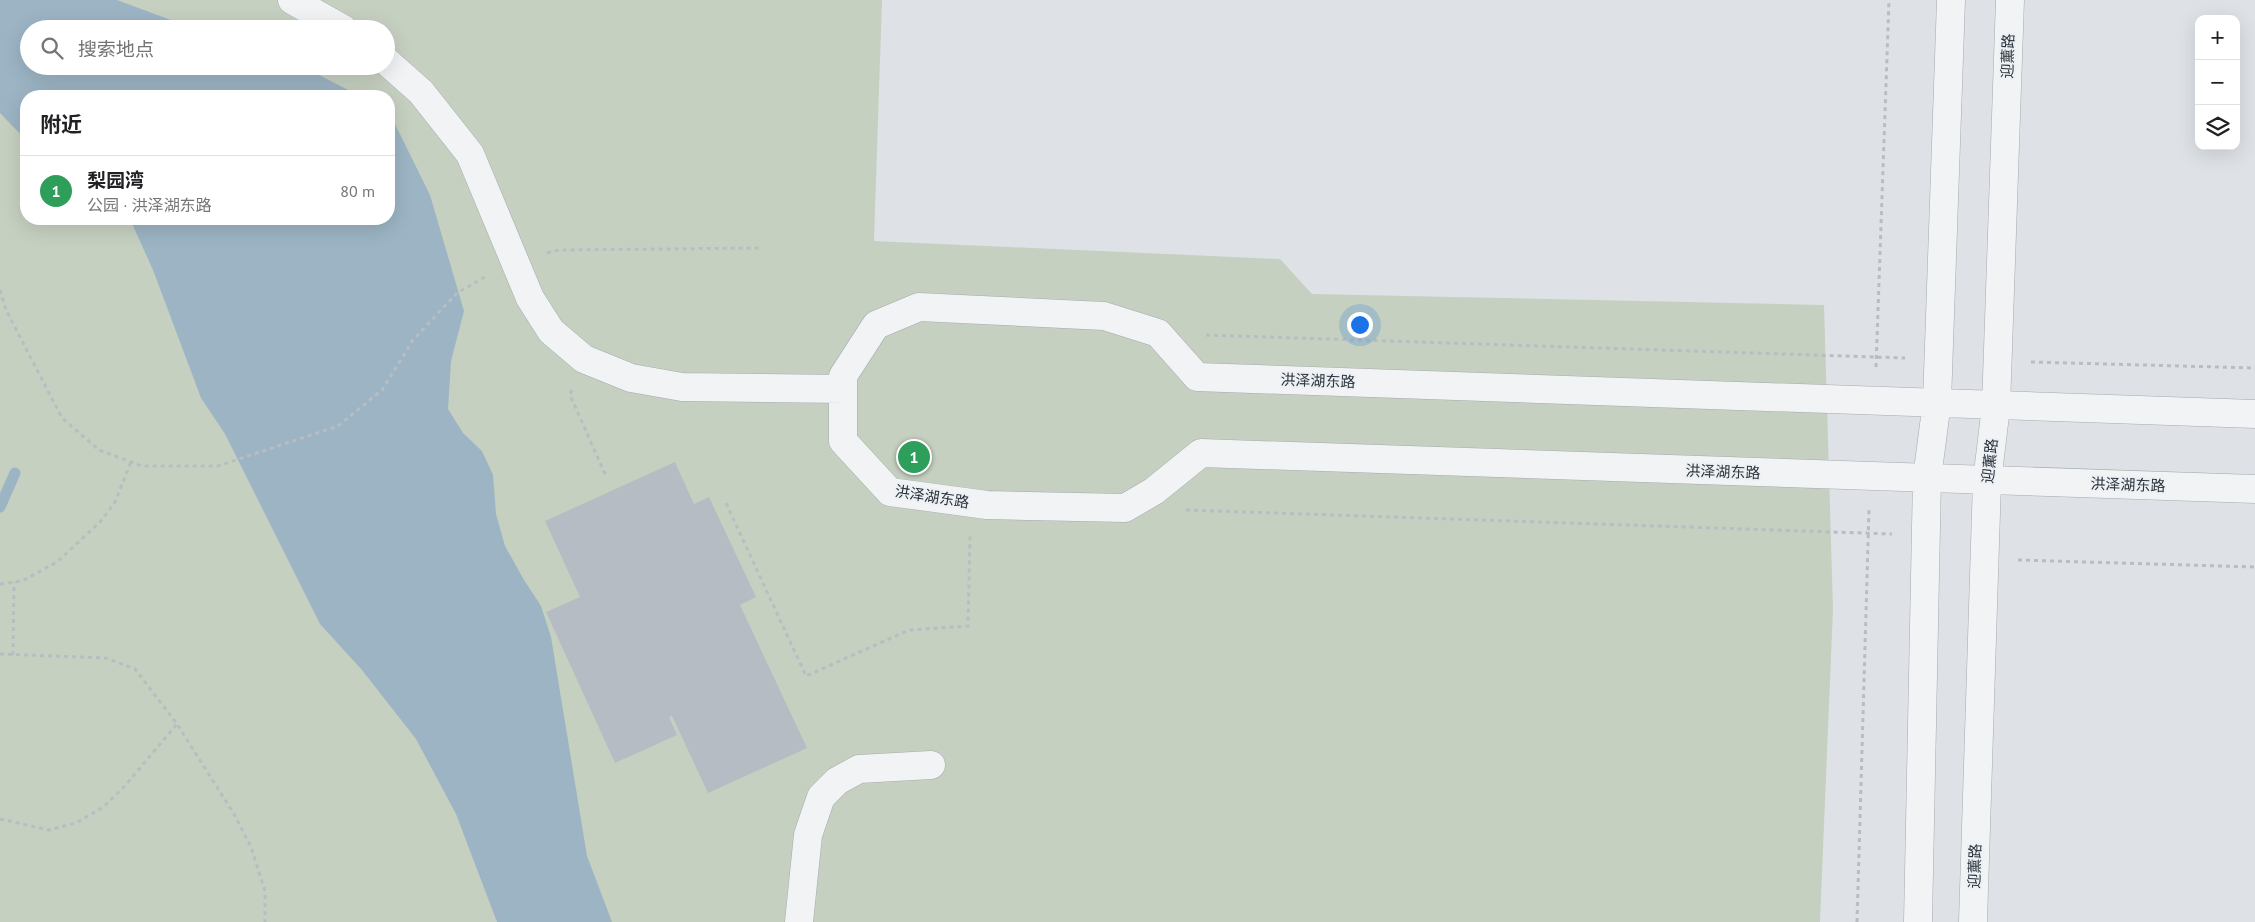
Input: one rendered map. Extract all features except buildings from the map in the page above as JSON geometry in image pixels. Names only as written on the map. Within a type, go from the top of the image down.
[{"type":"street","points":[[292,0],[327,20]]},
{"type":"street","points":[[1918,922],[1927,478],[1937,402],[1951,0]]},
{"type":"street","name":"迎薰路","points":[[1973,922],[1987,481],[1996,407],[2010,0]]},
{"type":"street","points":[[395,69],[421,92],[470,154],[530,298],[551,331],[584,359],[631,378],[682,387],[843,389]]},
{"type":"street","name":"洪泽湖东路","points":[[2255,414],[1996,407],[1937,402],[1197,377],[1158,333],[1104,316],[919,307],[876,325],[843,376],[843,441],[890,492],[970,503],[1125,508],[1154,492],[1201,453],[2255,489]]},
{"type":"street","points":[[799,922],[808,835],[821,797],[837,782],[859,769],[930,765]]},
{"type":"path","points":[[0,290],[6,310],[62,418],[98,450],[142,466],[218,466],[338,426],[382,390],[413,340],[457,293],[516,261],[559,250],[760,248]]},
{"type":"path","points":[[1158,333],[1938,360]]},
{"type":"path","points":[[584,359],[570,395],[606,476]]},
{"type":"path","points":[[1998,361],[2255,368]]},
{"type":"path","points":[[0,584],[22,581],[57,562],[101,521],[115,502],[131,462]]},
{"type":"path","points":[[726,503],[806,676],[909,630],[968,626],[970,503]]},
{"type":"path","points":[[1184,510],[1926,535]]},
{"type":"path","points":[[1984,558],[2255,567]]},
{"type":"path","points":[[12,655],[14,582]]},
{"type":"path","points":[[0,654],[106,658],[135,669],[177,724],[234,814],[251,847],[265,891],[265,922]]},
{"type":"path","points":[[0,819],[49,830],[76,823],[102,808],[124,787],[177,724]]},
{"type":"green space","points":[[0,0],[882,0],[874,241],[1280,259],[1312,294],[1824,305],[1833,609],[1820,922],[0,922]]},
{"type":"water","points":[[0,0],[117,0],[171,20],[20,20],[20,75],[319,75],[348,90],[20,90],[20,134],[0,113]]},
{"type":"water","points":[[395,124],[430,195],[464,311],[451,361],[448,409],[463,433],[482,451],[493,475],[496,514],[505,546],[541,606],[551,637],[587,856],[612,922],[497,922],[456,814],[416,739],[362,670],[320,624],[225,434],[201,398],[153,270],[133,225],[395,225]]},
{"type":"waterway","points":[[0,507],[15,473]]},
{"type":"place","name":"梨园湾","points":[[914,457]]}]
